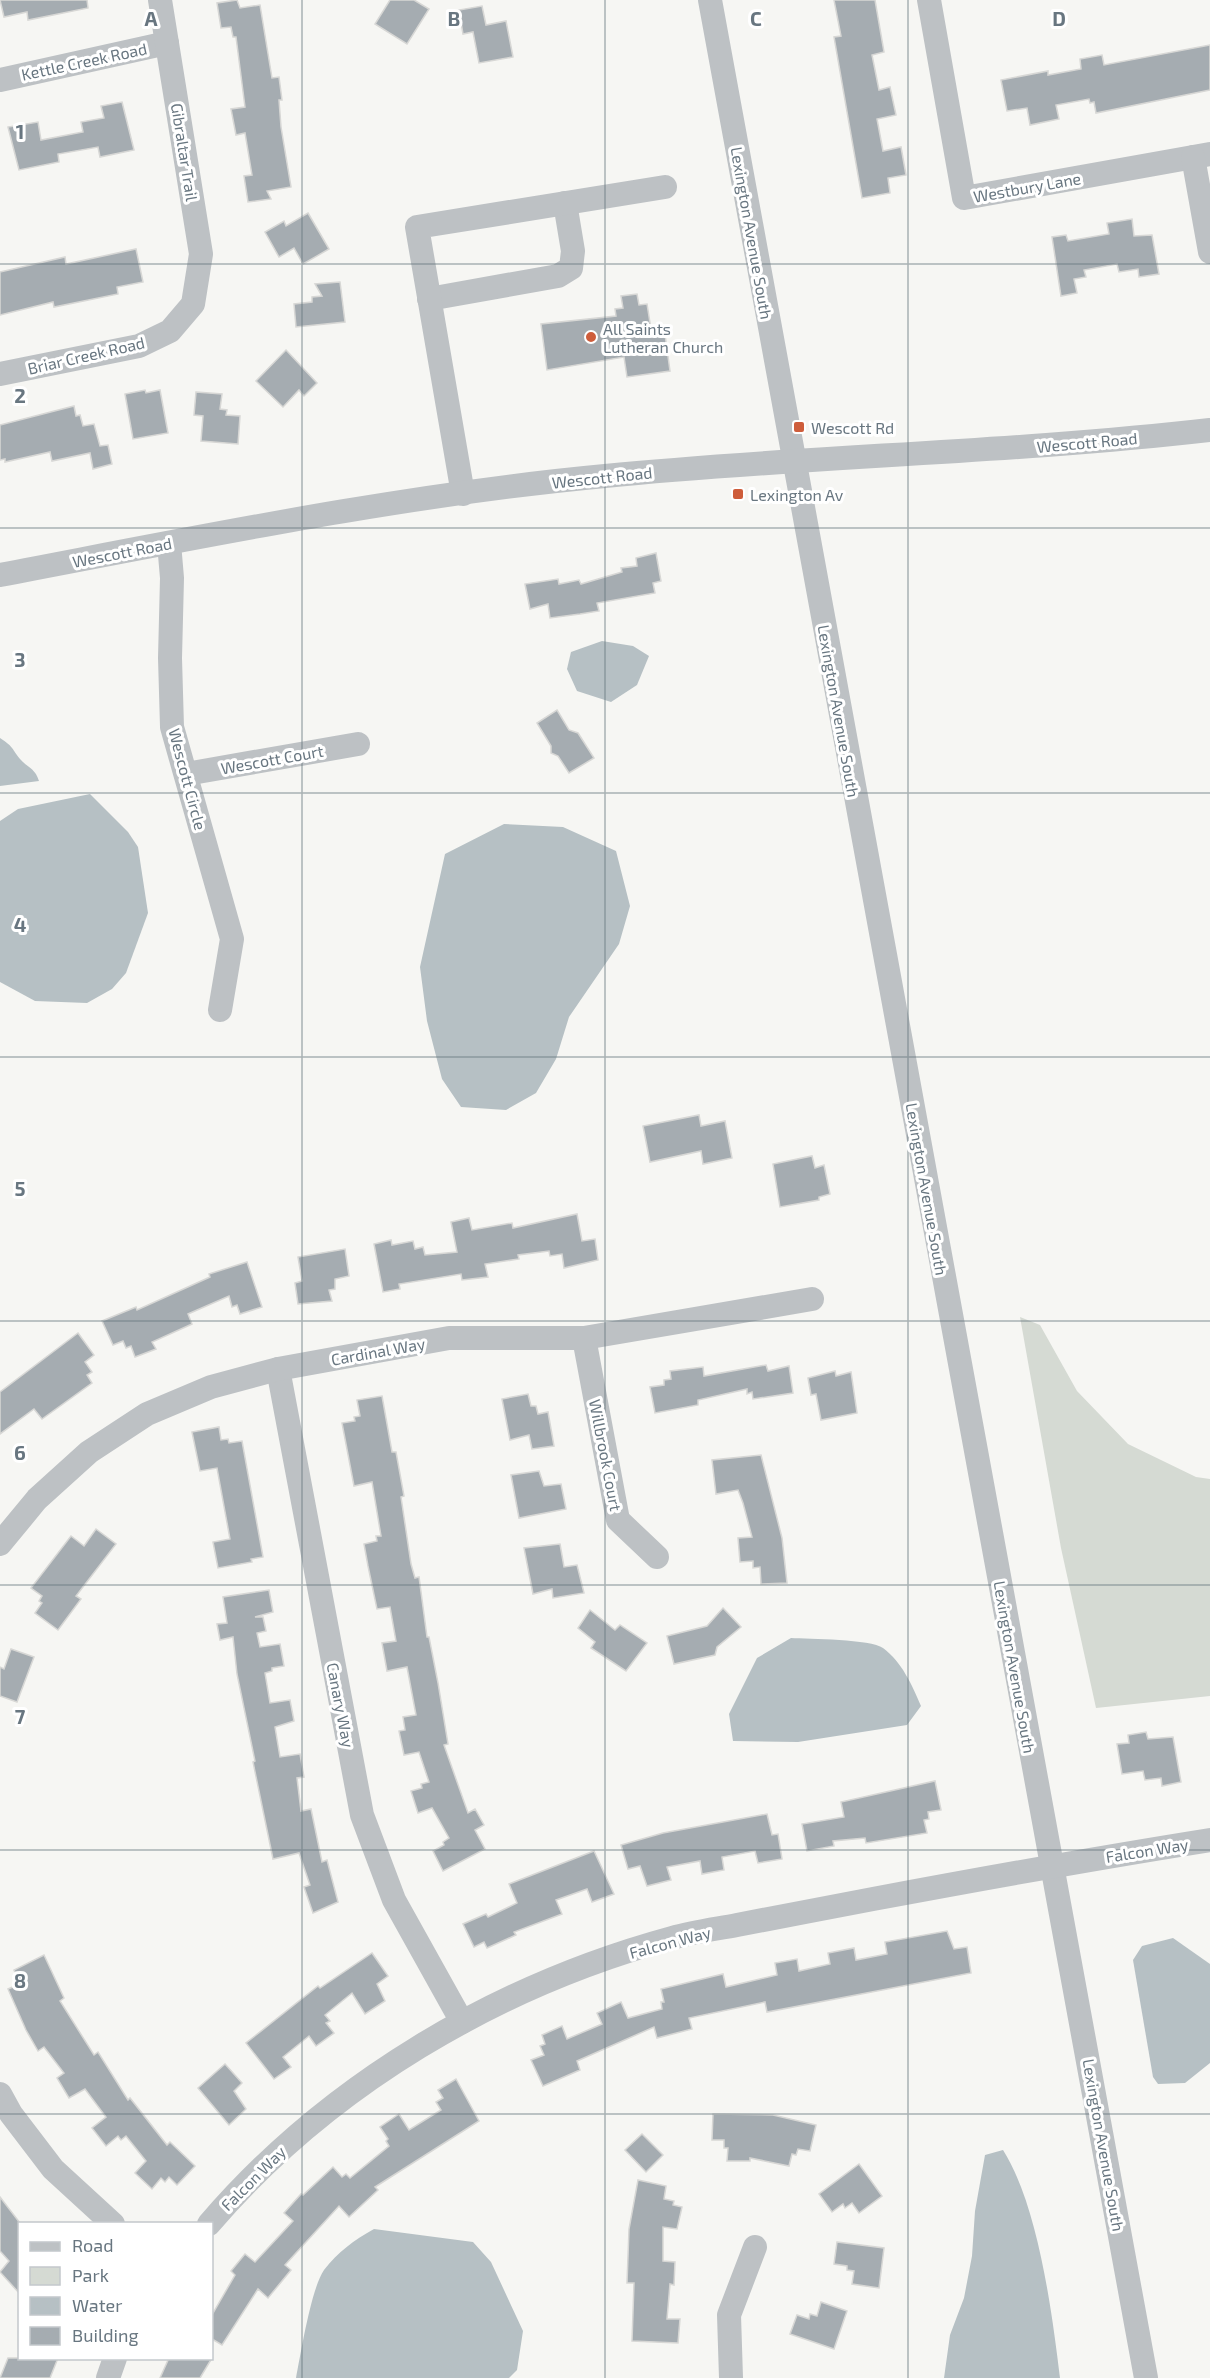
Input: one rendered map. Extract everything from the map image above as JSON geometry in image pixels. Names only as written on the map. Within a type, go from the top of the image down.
[{"type":"street","name":"Gibraltar Trail","points":[[160,0],[201,254],[193,304]]},
{"type":"street","name":"Lexington Avenue South","points":[[710,0],[1146,2378]]},
{"type":"street","name":"Westbury Lane","points":[[929,0],[964,198],[1202,155],[1210,252]]},
{"type":"street","name":"Kettle Creek Road","points":[[0,80],[167,43]]},
{"type":"street","points":[[463,494],[417,227],[665,187]]},
{"type":"street","points":[[429,299],[558,276],[571,267],[573,250],[565,203]]},
{"type":"street","name":"Briar Creek Road","points":[[0,374],[139,346],[170,331],[193,304]]},
{"type":"street","name":"Wescott Road","points":[[0,575],[169,543],[463,494],[603,476],[793,461],[1113,441],[1210,430]]},
{"type":"street","name":"Wescott Circle","points":[[169,543],[172,578],[170,658],[172,726],[232,939],[220,1010]]},
{"type":"street","name":"Wescott Court","points":[[186,774],[358,744]]},
{"type":"street","name":"Cardinal Way","points":[[0,1544],[37,1499],[89,1452],[147,1414],[211,1387],[278,1369],[449,1338],[584,1338],[812,1299]]},
{"type":"street","name":"Willbrook Court","points":[[584,1338],[618,1520],[657,1557]]},
{"type":"street","name":"Canary Way","points":[[278,1369],[362,1815],[394,1900],[462,2022]]},
{"type":"street","name":"Falcon Way","points":[[210,2222],[230,2199],[301,2132],[378,2073],[462,2022],[565,1974],[673,1937],[1052,1865],[1210,1840]]},
{"type":"street","points":[[0,2094],[12,2115],[53,2169],[111,2222]]},
{"type":"street","points":[[731,2378],[729,2315],[755,2247]]},
{"type":"street","points":[[108,2378],[114,2360]]},
{"type":"green space","points":[[1020,1317],[1040,1325],[1077,1391],[1128,1444],[1196,1477],[1210,1479],[1210,1696],[1096,1708],[1061,1548]]},
{"type":"water","points":[[602,641],[633,646],[649,656],[637,685],[611,702],[577,691],[567,669],[571,652]]},
{"type":"water","points":[[0,738],[11,746],[39,781],[0,786]]},
{"type":"water","points":[[90,794],[128,832],[138,847],[148,913],[126,973],[112,989],[87,1003],[35,1001],[0,982],[0,821],[18,809]]},
{"type":"water","points":[[504,824],[563,827],[616,851],[630,906],[619,944],[569,1017],[556,1059],[536,1093],[506,1110],[461,1107],[442,1079],[427,1021],[420,967],[445,854]]},
{"type":"water","points":[[791,1638],[853,1641],[883,1648],[901,1667],[921,1706],[907,1725],[798,1742],[733,1741],[729,1714],[757,1658]]},
{"type":"water","points":[[1173,1938],[1210,1964],[1210,2063],[1185,2083],[1158,2084],[1153,2077],[1133,1960],[1142,1946]]},
{"type":"water","points":[[1003,2150],[1026,2200],[1042,2260],[1060,2378],[944,2378],[950,2335],[964,2298],[972,2256],[975,2211],[985,2155]]},
{"type":"water","points":[[374,2229],[473,2242],[491,2262],[523,2331],[517,2370],[509,2378],[296,2378],[319,2279],[324,2270],[347,2247]]},
{"type":"building","points":[[0,0],[87,0],[88,8],[28,20],[27,12],[4,17]]},
{"type":"building","points":[[237,0],[240,8],[260,5],[272,78],[279,77],[282,100],[279,100],[281,127],[291,187],[267,191],[271,199],[248,202],[244,176],[252,175],[245,133],[236,135],[231,109],[245,107],[236,37],[233,37],[231,27],[221,28],[217,3]]},
{"type":"building","points":[[390,0],[414,0],[429,9],[407,44],[375,24]]},
{"type":"building","points":[[834,0],[875,0],[884,52],[872,55],[879,90],[890,87],[896,115],[877,119],[883,151],[901,147],[906,175],[888,178],[890,193],[862,198],[834,37],[841,36]]},
{"type":"building","points":[[482,6],[486,25],[506,21],[513,57],[479,63],[473,32],[463,34],[459,10]]},
{"type":"building","points":[[1210,45],[1210,90],[1096,113],[1094,102],[1090,103],[1089,99],[1056,105],[1059,119],[1030,125],[1027,108],[1007,111],[1001,80],[1048,71],[1048,75],[1081,69],[1080,59],[1102,55],[1104,65]]},
{"type":"building","points":[[122,102],[134,150],[100,157],[98,147],[58,154],[59,162],[19,170],[8,127],[38,122],[41,140],[83,132],[81,122],[104,118],[101,106]]},
{"type":"building","points":[[308,213],[329,249],[303,264],[294,248],[279,257],[265,232],[284,221],[286,226]]},
{"type":"building","points":[[1132,219],[1134,236],[1152,235],[1159,274],[1139,277],[1138,269],[1119,272],[1117,264],[1084,270],[1086,277],[1074,279],[1077,293],[1061,296],[1052,237],[1066,235],[1068,241],[1109,234],[1107,223]]},
{"type":"building","points":[[136,249],[143,282],[117,287],[118,294],[54,307],[53,302],[0,315],[0,272],[65,257],[66,264]]},
{"type":"building","points":[[340,282],[345,322],[296,327],[294,304],[312,302],[312,297],[322,296],[315,284]]},
{"type":"building","points":[[637,294],[639,305],[647,304],[651,329],[664,327],[670,371],[627,377],[624,357],[547,370],[541,324],[616,316],[615,309],[623,308],[621,296]]},
{"type":"building","points":[[286,350],[317,383],[304,396],[299,390],[283,407],[256,381]]},
{"type":"building","points":[[145,390],[146,393],[160,390],[168,433],[133,439],[125,394]]},
{"type":"building","points":[[196,392],[222,394],[220,409],[227,410],[226,415],[240,416],[238,444],[201,441],[203,416],[194,415]]},
{"type":"building","points":[[74,406],[76,416],[80,415],[83,426],[94,424],[100,446],[108,445],[112,464],[93,469],[90,453],[52,461],[50,452],[5,462],[5,459],[0,460],[0,425]]},
{"type":"building","points":[[656,553],[661,581],[653,583],[655,593],[597,603],[599,611],[550,618],[548,604],[530,609],[525,584],[558,579],[559,584],[579,580],[581,584],[622,572],[621,568],[637,566],[636,558]]},
{"type":"building","points":[[557,710],[569,730],[578,733],[594,758],[569,773],[558,756],[551,753],[551,746],[537,723]]},
{"type":"building","points":[[699,1115],[701,1126],[725,1121],[732,1158],[703,1164],[701,1151],[650,1162],[643,1126]]},
{"type":"building","points":[[812,1156],[815,1168],[824,1165],[830,1194],[819,1197],[819,1200],[780,1207],[773,1164]]},
{"type":"building","points":[[577,1214],[582,1241],[595,1239],[598,1260],[564,1268],[562,1254],[550,1256],[549,1251],[518,1255],[519,1259],[485,1264],[488,1277],[462,1280],[461,1274],[399,1284],[400,1289],[383,1292],[374,1244],[391,1240],[392,1245],[413,1241],[415,1249],[423,1247],[425,1255],[457,1252],[451,1222],[469,1218],[472,1230],[512,1223],[513,1228]]},
{"type":"building","points":[[345,1249],[349,1276],[335,1279],[335,1289],[329,1290],[332,1301],[298,1304],[295,1283],[302,1281],[298,1257]]},
{"type":"building","points":[[247,1262],[262,1307],[240,1314],[237,1305],[232,1307],[229,1296],[188,1314],[192,1324],[152,1342],[156,1349],[135,1357],[131,1346],[126,1348],[123,1341],[113,1345],[102,1321],[136,1307],[137,1310],[210,1277],[209,1274]]},
{"type":"building","points":[[78,1333],[94,1355],[85,1362],[92,1372],[87,1375],[92,1383],[42,1419],[34,1409],[0,1434],[0,1392]]},
{"type":"building","points":[[766,1365],[768,1371],[789,1366],[793,1393],[753,1399],[752,1392],[747,1394],[747,1389],[698,1400],[698,1405],[655,1413],[650,1387],[664,1385],[664,1380],[671,1379],[670,1371],[703,1367],[704,1376]]},
{"type":"building","points":[[835,1371],[836,1376],[851,1372],[857,1413],[821,1420],[816,1394],[811,1395],[808,1378]]},
{"type":"building","points":[[528,1394],[531,1406],[536,1406],[538,1414],[548,1412],[554,1446],[532,1449],[529,1435],[510,1440],[502,1399]]},
{"type":"building","points":[[382,1396],[392,1452],[396,1452],[404,1496],[401,1497],[411,1564],[415,1578],[419,1577],[427,1637],[429,1637],[438,1683],[448,1744],[444,1745],[468,1813],[475,1809],[484,1825],[475,1830],[485,1849],[443,1871],[433,1851],[444,1845],[443,1842],[449,1838],[432,1808],[418,1813],[411,1791],[422,1788],[421,1784],[429,1782],[419,1752],[404,1755],[399,1731],[405,1730],[403,1717],[416,1715],[407,1667],[387,1671],[382,1643],[396,1641],[390,1607],[377,1609],[364,1544],[377,1541],[376,1536],[381,1536],[372,1482],[354,1486],[342,1423],[355,1421],[354,1417],[360,1416],[357,1400]]},
{"type":"building","points":[[219,1427],[221,1440],[228,1439],[229,1443],[242,1441],[263,1557],[251,1559],[252,1562],[218,1568],[213,1542],[230,1539],[217,1468],[200,1471],[192,1432]]},
{"type":"building","points":[[761,1455],[782,1538],[787,1583],[761,1584],[760,1567],[753,1568],[753,1561],[740,1562],[738,1538],[752,1537],[743,1503],[738,1490],[716,1494],[712,1460]]},
{"type":"building","points":[[539,1471],[544,1486],[561,1484],[566,1509],[519,1518],[511,1475]]},
{"type":"building","points":[[96,1529],[116,1544],[76,1596],[81,1599],[58,1630],[35,1613],[42,1603],[39,1601],[42,1596],[31,1588],[71,1536],[84,1546]]},
{"type":"building","points":[[560,1544],[564,1567],[577,1565],[584,1593],[553,1598],[552,1589],[533,1594],[524,1548]]},
{"type":"building","points":[[269,1590],[273,1612],[255,1617],[263,1617],[266,1631],[257,1633],[260,1647],[280,1644],[284,1666],[272,1668],[272,1671],[265,1673],[270,1703],[290,1700],[294,1721],[275,1727],[280,1757],[300,1754],[304,1777],[297,1778],[301,1811],[311,1809],[322,1862],[327,1860],[338,1902],[313,1913],[304,1887],[310,1885],[299,1853],[273,1859],[237,1674],[233,1637],[220,1640],[217,1624],[227,1623],[223,1597]]},
{"type":"building","points":[[723,1608],[741,1627],[717,1647],[715,1655],[674,1664],[667,1636],[707,1626]]},
{"type":"building","points":[[590,1610],[615,1630],[620,1625],[647,1643],[626,1671],[591,1648],[595,1642],[578,1628]]},
{"type":"building","points":[[11,1649],[34,1657],[17,1702],[0,1696],[0,1667],[4,1669]]},
{"type":"building","points":[[1146,1732],[1148,1739],[1173,1737],[1181,1782],[1162,1786],[1161,1778],[1145,1780],[1143,1771],[1122,1774],[1117,1744],[1129,1743],[1128,1735]]},
{"type":"building","points":[[935,1781],[941,1810],[928,1812],[929,1819],[924,1820],[927,1833],[866,1843],[865,1838],[833,1841],[834,1846],[807,1851],[802,1824],[844,1817],[841,1802]]},
{"type":"building","points":[[767,1814],[772,1835],[778,1834],[782,1859],[758,1863],[755,1851],[722,1857],[724,1870],[702,1874],[700,1861],[667,1867],[671,1880],[647,1886],[640,1866],[628,1869],[621,1845],[663,1833]]},
{"type":"building","points":[[594,1851],[614,1894],[592,1902],[587,1889],[556,1900],[562,1914],[514,1932],[516,1935],[487,1948],[484,1942],[474,1947],[463,1924],[486,1914],[488,1917],[517,1903],[509,1884]]},
{"type":"building","points":[[947,1931],[954,1949],[967,1947],[971,1973],[767,2012],[765,2002],[689,2018],[692,2029],[657,2038],[654,2027],[577,2061],[580,2070],[543,2086],[531,2060],[544,2055],[540,2046],[545,2044],[542,2035],[562,2026],[567,2039],[602,2024],[597,2013],[621,2002],[628,2018],[662,2009],[661,2002],[664,2002],[661,1989],[723,1974],[726,1987],[777,1975],[775,1963],[797,1959],[799,1971],[830,1964],[828,1953],[854,1948],[856,1960],[887,1954],[885,1942]]},
{"type":"building","points":[[372,1953],[388,1976],[377,1984],[385,2001],[365,2014],[352,1993],[325,2015],[330,2021],[326,2023],[334,2033],[316,2046],[309,2036],[283,2057],[291,2067],[274,2079],[246,2043],[318,1986],[320,1988]]},
{"type":"building","points":[[44,1955],[64,1998],[60,2001],[94,2055],[98,2052],[128,2100],[130,2098],[167,2145],[170,2142],[195,2166],[177,2185],[169,2177],[165,2182],[161,2178],[152,2189],[135,2173],[146,2161],[126,2136],[121,2140],[118,2136],[106,2146],[92,2128],[106,2117],[85,2089],[69,2098],[57,2078],[64,2073],[44,2047],[38,2051],[8,1989],[20,1984],[14,1970]]},
{"type":"building","points":[[225,2064],[242,2083],[234,2091],[246,2109],[229,2125],[198,2088]]},
{"type":"building","points":[[456,2079],[479,2121],[375,2187],[378,2190],[349,2217],[339,2206],[285,2265],[291,2270],[268,2298],[258,2289],[222,2345],[213,2340],[213,2313],[235,2275],[231,2271],[245,2254],[255,2262],[293,2221],[284,2213],[301,2194],[303,2195],[333,2167],[342,2177],[346,2174],[350,2178],[389,2146],[386,2141],[388,2139],[380,2127],[399,2114],[409,2130],[441,2110],[436,2102],[443,2098],[438,2090]]},
{"type":"building","points":[[713,2114],[773,2115],[816,2125],[810,2151],[798,2149],[796,2155],[792,2154],[789,2166],[750,2158],[750,2161],[727,2161],[728,2148],[724,2148],[724,2140],[712,2140]]},
{"type":"building","points":[[642,2134],[663,2155],[646,2172],[625,2150]]},
{"type":"building","points":[[859,2164],[882,2196],[859,2213],[852,2203],[845,2208],[843,2204],[832,2212],[819,2194]]},
{"type":"building","points":[[638,2180],[666,2186],[664,2199],[674,2201],[673,2205],[682,2207],[677,2229],[663,2227],[663,2261],[675,2262],[674,2285],[670,2284],[667,2319],[680,2319],[678,2343],[632,2341],[634,2283],[627,2283],[629,2229]]},
{"type":"building","points":[[0,2197],[19,2222],[18,2292],[0,2272],[9,2261],[0,2251]]},
{"type":"building","points":[[837,2242],[884,2248],[879,2288],[852,2284],[854,2271],[847,2270],[847,2266],[834,2264]]},
{"type":"building","points":[[821,2302],[847,2311],[834,2349],[790,2334],[797,2315],[809,2319],[810,2314],[817,2316]]},
{"type":"building","points":[[8,2358],[57,2360],[50,2378],[0,2378]]},
{"type":"building","points":[[168,2360],[211,2360],[200,2378],[160,2378]]},
{"type":"place","name":"All Saints Lutheran Church","points":[[591,337]]},
{"type":"place","name":"Wescott Rd","points":[[799,427]]},
{"type":"place","name":"Lexington Av","points":[[738,494]]}]
